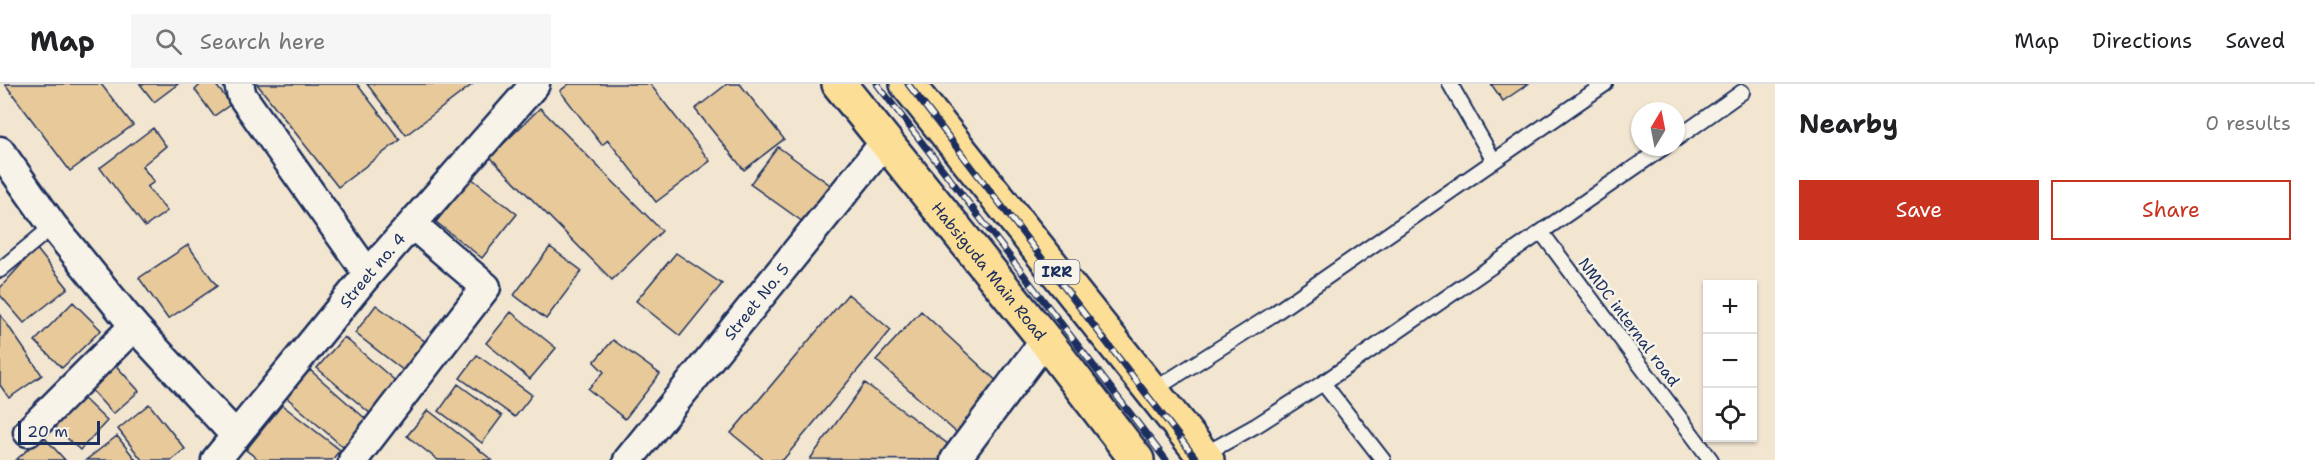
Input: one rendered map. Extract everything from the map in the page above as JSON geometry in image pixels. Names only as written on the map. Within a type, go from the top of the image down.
[{"type":"main road","name":"Habsiguda Main Road","points":[[839,84],[1045,340],[1137,460]]},
{"type":"main road","name":"IRR","points":[[907,84],[1205,458]]},
{"type":"street","points":[[239,84],[242,96],[369,274]]},
{"type":"street","name":"Street no. 4","points":[[216,460],[369,274],[535,84]]},
{"type":"street","name":"Street No. 5","points":[[628,460],[885,142]]},
{"type":"street","points":[[0,151],[53,226],[134,326],[235,435]]},
{"type":"street","points":[[353,460],[486,287],[413,225]]},
{"type":"street","points":[[28,432],[134,326]]},
{"type":"street","points":[[954,460],[1045,340]]},
{"type":"lane","points":[[1450,84],[1494,160]]},
{"type":"lane","points":[[1152,391],[1272,315],[1605,84]]},
{"type":"lane","points":[[1685,133],[1742,92]]},
{"type":"lane","points":[[1205,458],[1323,383],[1651,156]]},
{"type":"lane","points":[[0,270],[53,226]]},
{"type":"lane","name":"NMDC internal road","points":[[1542,232],[1711,460]]},
{"type":"lane","points":[[1323,383],[1383,460]]},
{"type":"building","points":[[5,84],[101,84],[133,125],[70,171]]},
{"type":"building","points":[[140,84],[178,84],[154,102]]},
{"type":"building","points":[[201,84],[215,84],[231,104],[214,116],[195,90]]},
{"type":"building","points":[[257,84],[357,84],[400,140],[338,187]]},
{"type":"building","points":[[367,84],[473,84],[406,135]]},
{"type":"building","points":[[569,84],[650,84],[710,161],[656,202],[608,140],[602,145],[560,91]]},
{"type":"building","points":[[727,84],[740,84],[784,139],[744,170],[695,109]]},
{"type":"building","points":[[1491,84],[1528,84],[1503,101]]},
{"type":"building","points":[[540,108],[662,231],[612,280],[490,157]]},
{"type":"building","points":[[153,128],[166,146],[142,166],[154,182],[147,187],[167,211],[145,227],[100,168]]},
{"type":"building","points":[[778,147],[837,190],[810,227],[750,184]]},
{"type":"building","points":[[471,178],[517,214],[482,258],[436,222]]},
{"type":"building","points":[[188,245],[217,286],[168,319],[139,278]]},
{"type":"building","points":[[550,247],[582,271],[546,319],[514,295]]},
{"type":"building","points":[[36,248],[68,288],[24,323],[0,295],[0,288]]},
{"type":"building","points":[[676,253],[722,284],[680,336],[636,301]]},
{"type":"building","points":[[848,294],[891,330],[783,460],[764,460],[731,433]]},
{"type":"building","points":[[73,302],[101,330],[62,368],[35,341]]},
{"type":"building","points":[[376,305],[430,345],[408,374],[355,333]]},
{"type":"building","points":[[921,311],[1003,387],[959,435],[876,360]]},
{"type":"building","points":[[511,312],[556,348],[530,379],[486,343]]},
{"type":"building","points":[[0,314],[42,375],[9,398],[0,385]]},
{"type":"building","points":[[344,337],[399,384],[372,415],[317,368]]},
{"type":"building","points":[[613,340],[660,374],[625,419],[588,389],[604,372],[594,362]]},
{"type":"building","points":[[477,355],[532,395],[515,417],[460,378]]},
{"type":"building","points":[[111,360],[139,391],[113,414],[85,383]]},
{"type":"building","points":[[310,370],[367,420],[343,447],[286,397]]},
{"type":"building","points":[[865,383],[952,447],[943,460],[810,459]]},
{"type":"building","points":[[458,384],[502,416],[482,443],[439,411]]},
{"type":"building","points":[[82,397],[107,421],[80,450],[54,426]]},
{"type":"building","points":[[149,404],[185,449],[171,460],[142,460],[118,429]]},
{"type":"building","points":[[282,405],[340,450],[332,460],[259,460],[246,450]]},
{"type":"building","points":[[428,410],[492,460],[438,460],[407,436]]},
{"type":"building","points":[[43,436],[65,460],[16,460]]},
{"type":"building","points":[[117,436],[136,460],[86,460]]},
{"type":"railway","points":[[877,84],[1166,460]]},
{"type":"railway","points":[[908,84],[1197,460]]}]
